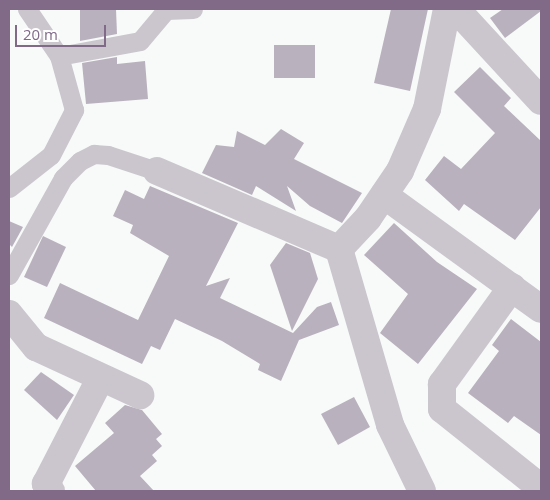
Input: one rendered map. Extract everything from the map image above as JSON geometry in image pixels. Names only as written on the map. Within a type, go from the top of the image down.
[{"type":"street","points":[[339,249],[384,195],[400,171],[427,109],[447,9]]},
{"type":"street","points":[[456,9],[541,101]]},
{"type":"street","points":[[157,170],[339,249]]},
{"type":"street","points":[[384,195],[541,309]]},
{"type":"street","points":[[339,249],[390,425],[422,491]]},
{"type":"street","points":[[512,287],[442,384],[442,409],[541,488]]},
{"type":"street","points":[[9,314],[36,347],[100,379],[140,395]]},
{"type":"street","points":[[51,491],[46,484],[100,379]]},
{"type":"lane","points":[[9,188],[51,155],[74,110],[59,56],[27,9]]},
{"type":"lane","points":[[59,56],[140,41],[166,10],[193,9]]},
{"type":"lane","points":[[9,275],[62,178],[80,162],[101,155],[157,170]]},
{"type":"building","points":[[80,9],[116,9],[117,34],[80,41]]},
{"type":"building","points":[[391,9],[428,9],[410,91],[374,83]]},
{"type":"building","points":[[503,9],[541,9],[541,11],[505,38],[490,18]]},
{"type":"building","points":[[274,45],[315,45],[315,78],[274,78]]},
{"type":"building","points":[[117,57],[117,64],[145,61],[148,99],[86,104],[82,63]]},
{"type":"building","points":[[480,67],[511,98],[504,106],[541,141],[541,207],[515,240],[464,204],[459,211],[425,180],[444,156],[461,169],[495,133],[454,92]]},
{"type":"building","points":[[281,129],[304,143],[294,159],[362,193],[342,223],[310,206],[287,186],[296,211],[256,186],[252,195],[202,173],[216,145],[234,147],[237,131],[265,145]]},
{"type":"building","points":[[150,186],[238,223],[206,286],[230,278],[220,298],[293,333],[317,307],[331,302],[339,325],[299,340],[281,381],[258,370],[260,364],[222,341],[175,319],[160,350],[151,346],[142,364],[44,318],[60,283],[138,320],[169,256],[130,233],[133,225],[113,216],[125,190],[144,199]]},
{"type":"building","points":[[9,221],[23,227],[12,247],[9,244]]},
{"type":"building","points":[[394,223],[437,262],[477,289],[418,364],[380,333],[408,294],[364,255]]},
{"type":"building","points":[[43,236],[66,247],[47,287],[24,277]]},
{"type":"building","points":[[286,243],[310,253],[318,279],[292,331],[270,265]]},
{"type":"building","points":[[511,319],[541,342],[541,435],[514,416],[508,423],[468,393],[499,351],[492,345]]},
{"type":"building","points":[[41,372],[74,395],[57,420],[24,390]]},
{"type":"building","points":[[354,397],[370,427],[338,445],[321,414]]},
{"type":"building","points":[[125,405],[142,410],[162,434],[156,439],[162,446],[152,455],[157,461],[140,476],[154,491],[96,491],[75,466],[114,433],[105,423]]}]
